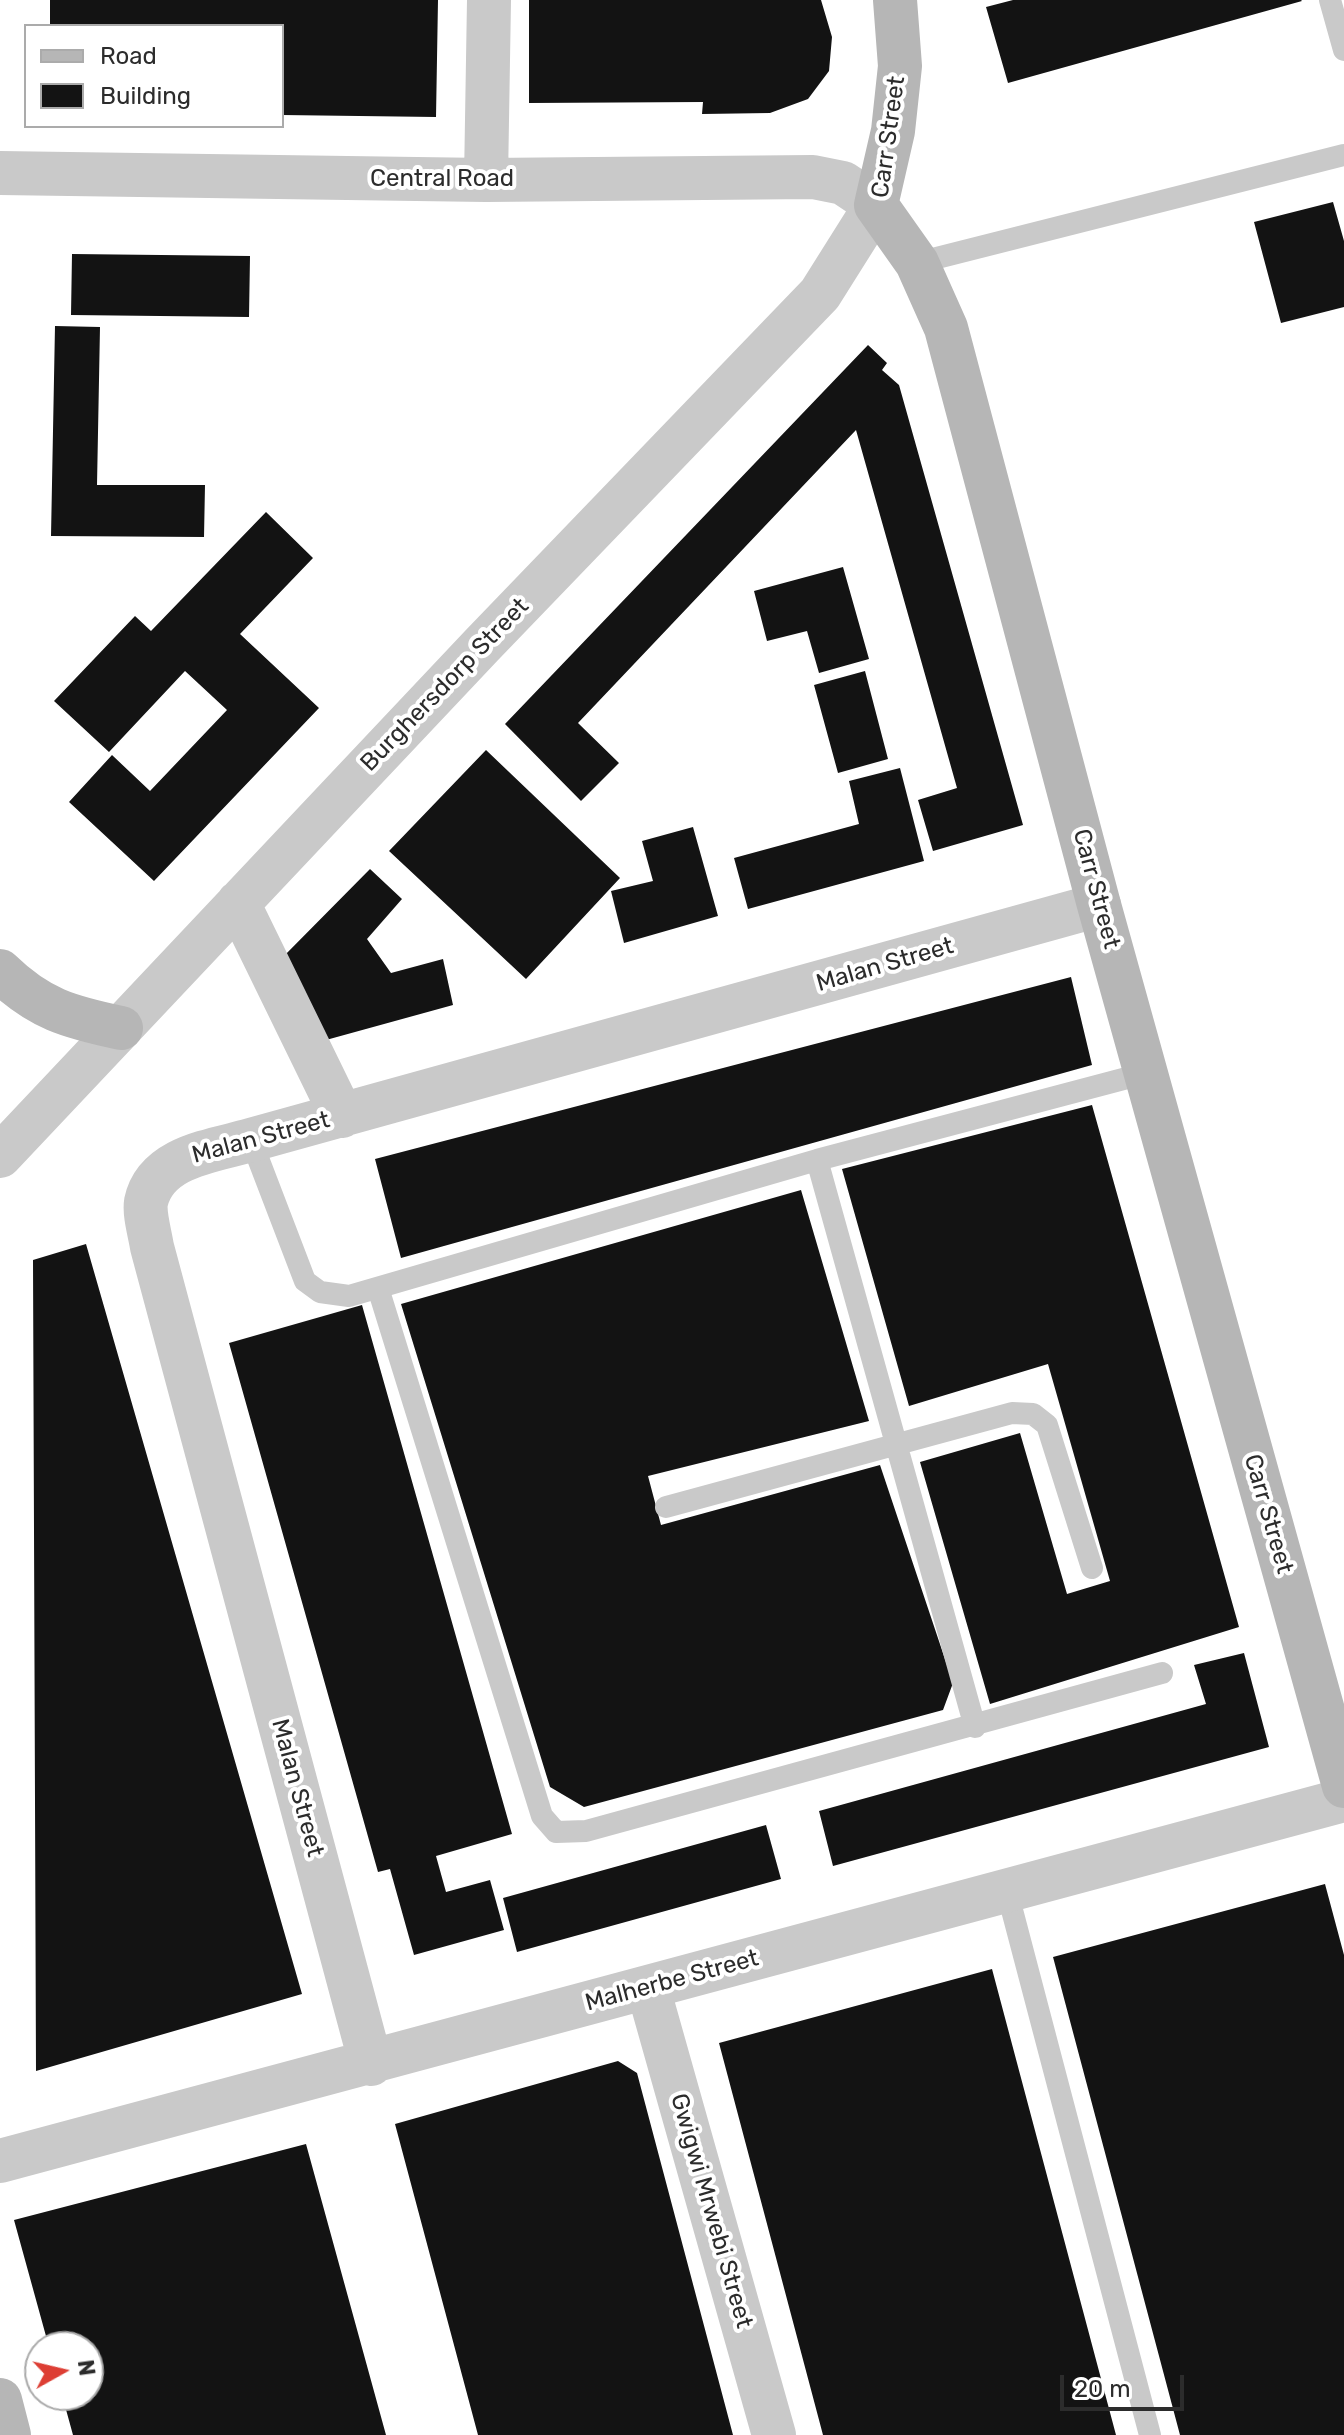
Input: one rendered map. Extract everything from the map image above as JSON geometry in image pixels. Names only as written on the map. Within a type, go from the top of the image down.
[{"type":"street","points":[[486,180],[489,0]]},
{"type":"street","name":"Carr Street","points":[[895,0],[899,79],[893,131],[876,205],[917,263],[946,328],[1084,909],[1146,1073],[1344,1786]]},
{"type":"street","name":"Central Road","points":[[0,173],[486,180],[813,177],[843,183],[876,205]]},
{"type":"street","name":"Burghersdorp Street","points":[[0,1156],[820,294],[876,205]]},
{"type":"street","points":[[238,903],[342,1116]]},
{"type":"street","name":"Malan Street","points":[[371,2064],[152,1247],[146,1203],[160,1175],[179,1161],[251,1140],[1084,909]]},
{"type":"street","points":[[0,971],[25,996],[49,1010],[121,1028]]},
{"type":"street","name":"Malherbe Street","points":[[0,2161],[371,2064],[1344,1800]]},
{"type":"street","name":"Gwigwi Mrwebi Street","points":[[648,1988],[774,2435]]},
{"type":"street","points":[[0,2400],[9,2435]]},
{"type":"lane","points":[[1330,0],[1344,50]]},
{"type":"lane","points":[[917,263],[1344,157]]},
{"type":"lane","points":[[251,1140],[305,1281],[320,1292],[349,1296],[817,1160],[1146,1073]]},
{"type":"lane","points":[[817,1160],[975,1727]]},
{"type":"lane","points":[[378,1288],[542,1816],[556,1832],[586,1831],[975,1727],[1162,1673]]},
{"type":"lane","points":[[666,1507],[895,1442],[1012,1413],[1033,1414],[1047,1425],[1092,1568]]},
{"type":"lane","points":[[1007,1891],[1150,2435]]},
{"type":"building","points":[[50,0],[438,0],[436,117],[284,115],[284,24],[50,24]]},
{"type":"building","points":[[529,0],[821,0],[832,37],[829,71],[808,99],[770,113],[702,114],[703,102],[529,103]]},
{"type":"building","points":[[1013,0],[1302,1],[1008,83],[986,7]]},
{"type":"building","points":[[1333,202],[1344,241],[1344,307],[1281,323],[1254,222]]},
{"type":"building","points":[[72,254],[250,256],[249,317],[71,315]]},
{"type":"building","points":[[55,326],[100,327],[97,485],[205,485],[204,537],[51,536]]},
{"type":"building","points":[[868,345],[887,363],[882,370],[899,385],[1023,825],[933,851],[918,800],[957,788],[856,430],[578,723],[619,763],[581,801],[505,724]]},
{"type":"building","points":[[266,512],[313,558],[240,634],[319,708],[154,881],[69,802],[112,755],[150,791],[227,710],[185,671],[109,752],[54,701],[135,616],[151,631]]},
{"type":"building","points":[[843,567],[869,659],[819,673],[807,631],[767,641],[754,591]]},
{"type":"building","points":[[865,671],[888,759],[838,773],[814,685]]},
{"type":"building","points":[[486,750],[620,878],[526,979],[389,851]]},
{"type":"building","points":[[900,768],[924,861],[748,909],[734,858],[859,824],[849,781]]},
{"type":"building","points":[[693,827],[718,916],[624,943],[611,891],[653,881],[642,841]]},
{"type":"building","points":[[370,869],[402,899],[367,939],[391,973],[443,959],[453,1005],[326,1040],[281,959]]},
{"type":"building","points":[[1071,977],[1092,1065],[401,1258],[375,1159]]},
{"type":"building","points":[[1092,1105],[1239,1627],[990,1704],[920,1462],[1020,1433],[1067,1594],[1110,1581],[1048,1364],[909,1406],[842,1169]]},
{"type":"building","points":[[801,1190],[869,1421],[648,1476],[661,1525],[880,1465],[953,1683],[943,1710],[584,1807],[550,1787],[401,1304]]},
{"type":"building","points":[[86,1244],[302,1994],[36,2071],[33,1260]]},
{"type":"building","points":[[362,1305],[512,1834],[436,1856],[446,1892],[490,1880],[504,1930],[414,1955],[390,1869],[378,1872],[229,1343]]},
{"type":"building","points":[[1244,1653],[1269,1747],[833,1866],[819,1811],[1206,1704],[1194,1665]]},
{"type":"building","points":[[766,1825],[781,1879],[517,1952],[503,1898]]},
{"type":"building","points":[[1325,1884],[1344,1955],[1344,2435],[1180,2435],[1053,1957]]},
{"type":"building","points":[[992,1969],[1116,2435],[823,2435],[719,2043]]},
{"type":"building","points":[[618,2061],[637,2073],[733,2435],[478,2435],[395,2124]]},
{"type":"building","points":[[306,2144],[386,2435],[73,2435],[66,2411],[104,2411],[104,2331],[45,2331],[14,2220]]}]
